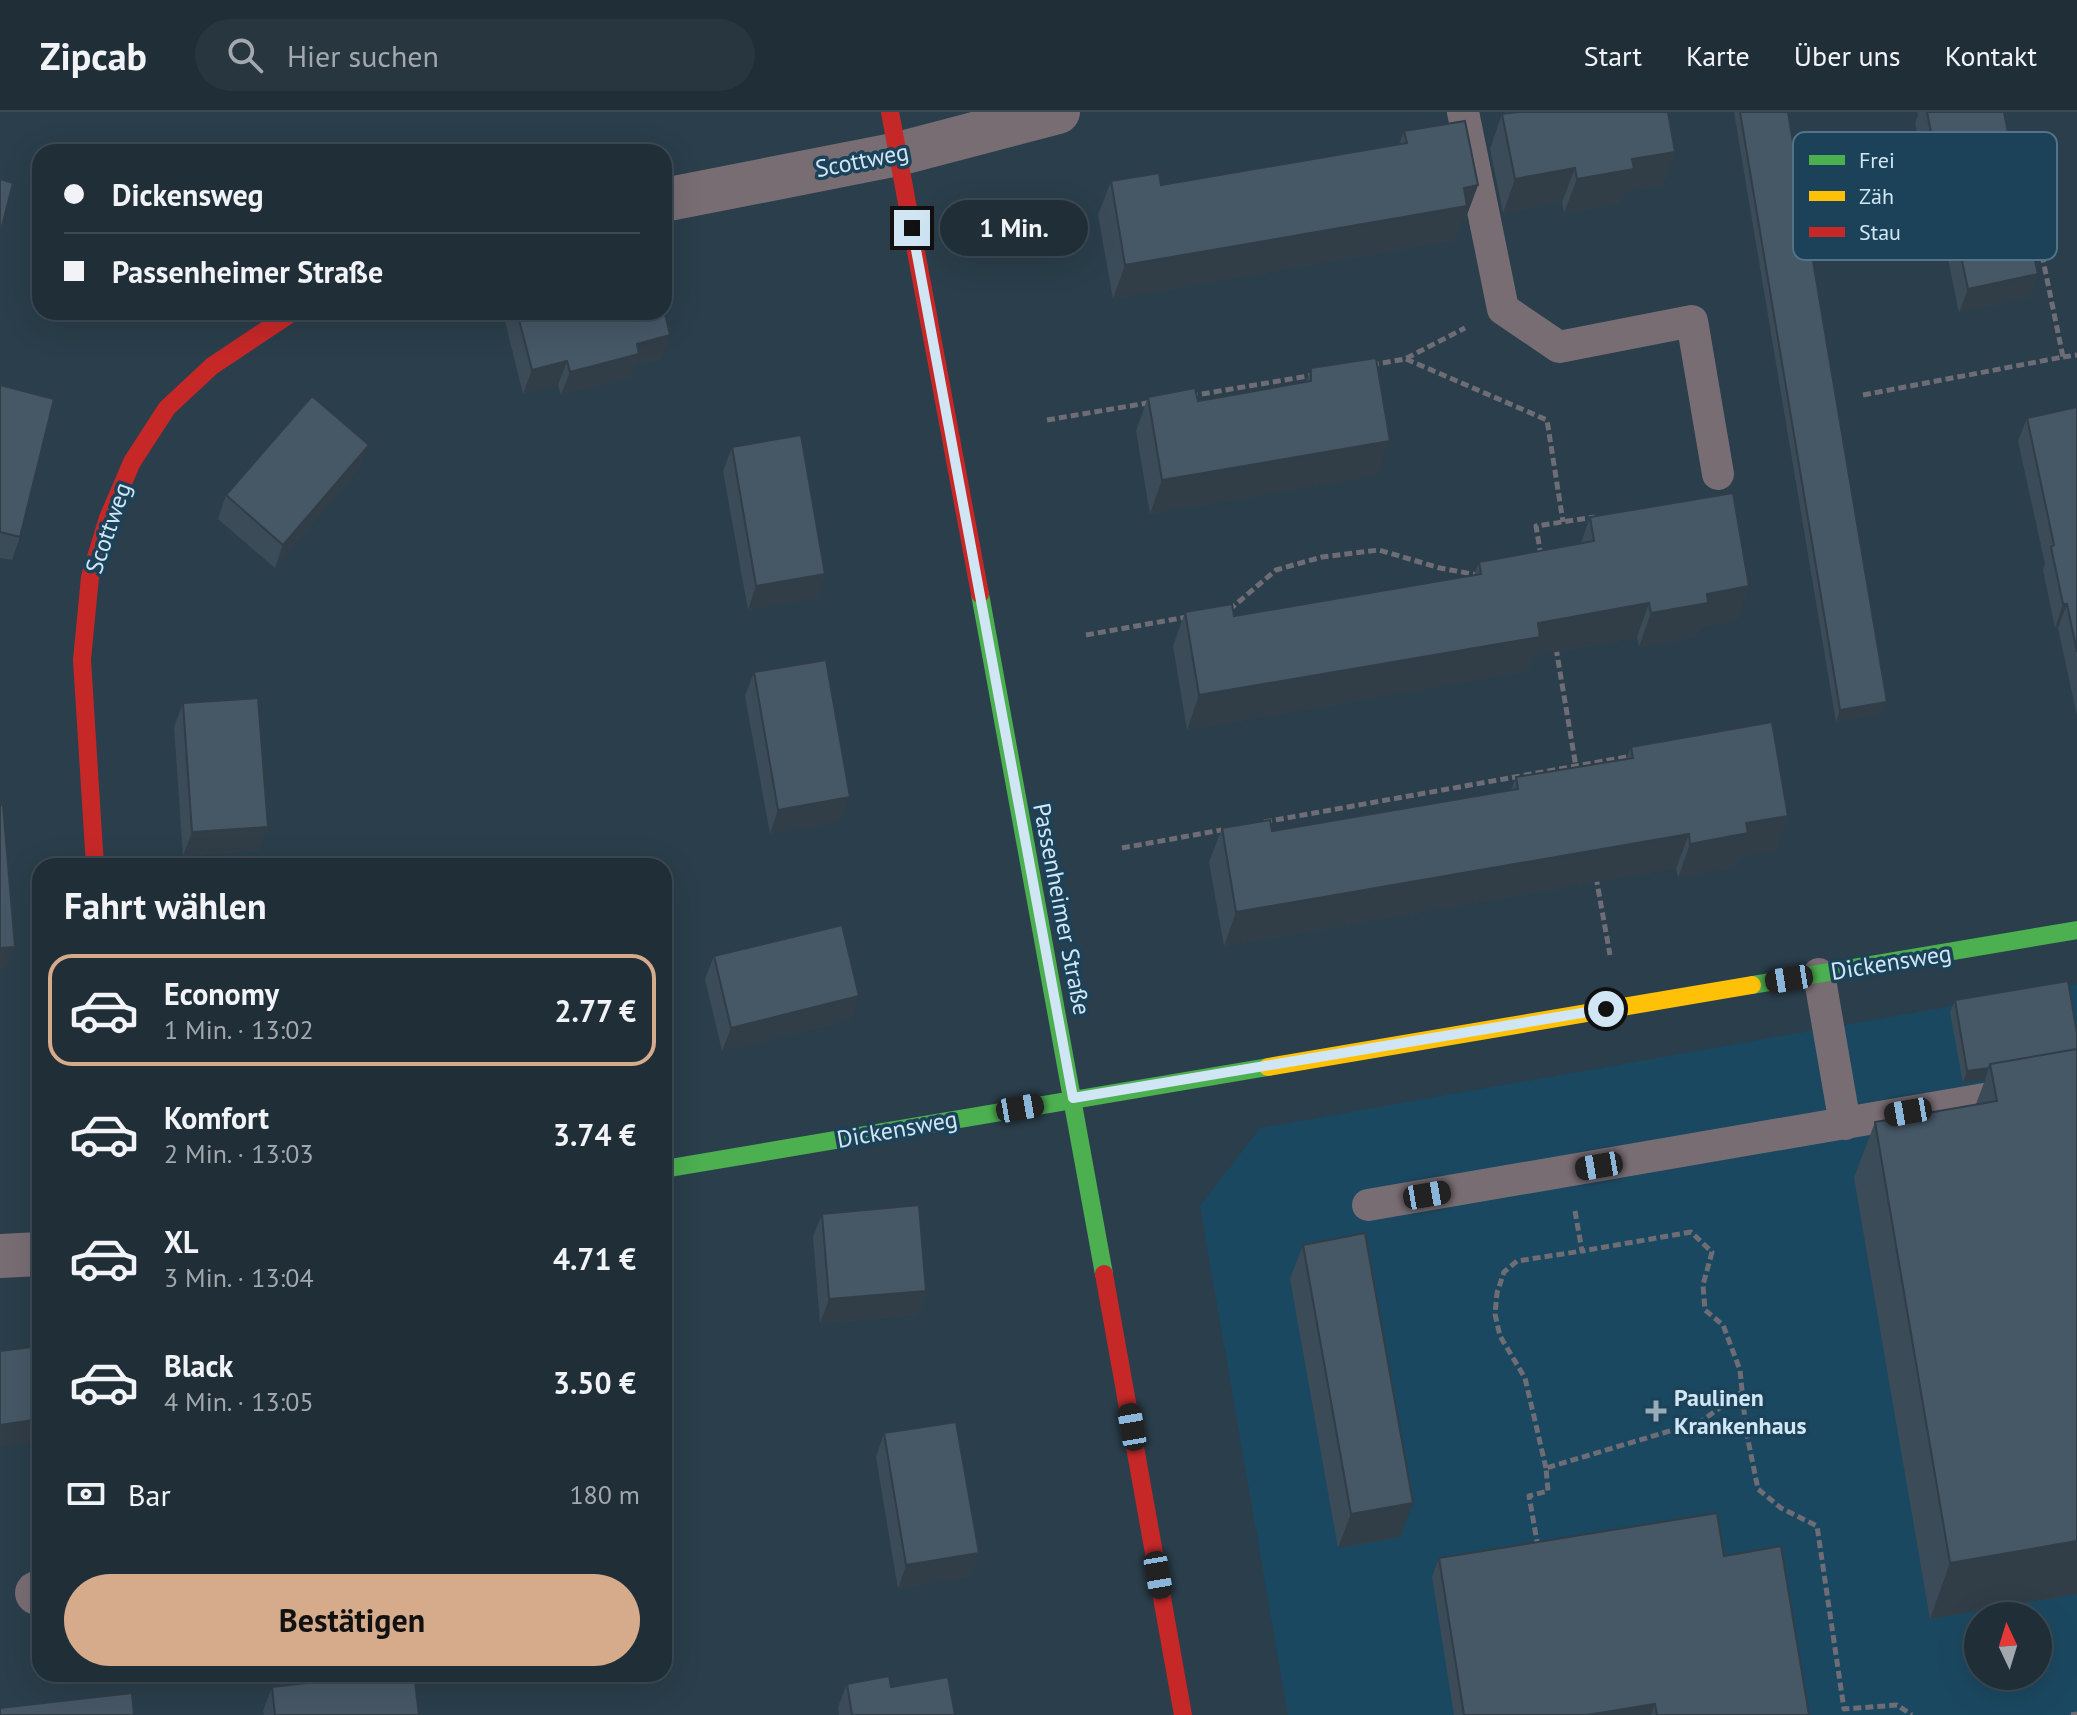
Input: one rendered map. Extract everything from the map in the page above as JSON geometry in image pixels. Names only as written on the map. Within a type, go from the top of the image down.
[{"type":"street","name":"Passenheimer Straße","points":[[890,112],[1073,1098],[1183,1715]]},
{"type":"street","name":"Scottweg","points":[[672,198],[898,154],[1058,112]]},
{"type":"street","name":"Scottweg","points":[[94,858],[82,660],[90,577],[108,518],[132,462],[167,408],[212,366],[281,320]]},
{"type":"street","name":"Dickensweg","points":[[672,1168],[2077,930]]},
{"type":"street","points":[[0,1256],[32,1254]]},
{"type":"lane","points":[[1463,112],[1503,309],[1559,347],[1692,321],[1718,474]]},
{"type":"lane","points":[[1819,974],[1845,1124]]},
{"type":"lane","points":[[1368,1205],[2077,1083]]},
{"type":"path","points":[[2043,260],[2063,357]]},
{"type":"path","points":[[1358,367],[1405,359],[1503,309]]},
{"type":"path","points":[[1863,395],[2077,355]]},
{"type":"path","points":[[1405,359],[1547,420],[1563,522]]},
{"type":"path","points":[[1187,396],[1327,372]]},
{"type":"path","points":[[1047,420],[1156,402]]},
{"type":"path","points":[[1543,566],[1536,526],[1610,515]]},
{"type":"path","points":[[1214,613],[1229,610],[1276,570],[1322,557],[1379,550],[1452,571],[1475,576],[1489,574]]},
{"type":"path","points":[[1086,635],[1200,615]]},
{"type":"path","points":[[1555,643],[1579,782]]},
{"type":"path","points":[[1263,823],[1638,755]]},
{"type":"path","points":[[1122,848],[1231,828]]},
{"type":"path","points":[[1596,876],[1610,955]]},
{"type":"path","points":[[1568,1171],[1582,1251]]},
{"type":"path","points":[[1539,1554],[1529,1496],[1548,1491],[1546,1468],[1525,1378],[1500,1336],[1497,1325],[1497,1293],[1504,1272],[1517,1261],[1691,1232],[1712,1252],[1703,1285],[1705,1310],[1723,1325],[1740,1370],[1758,1489],[1781,1508],[1817,1526],[1844,1709],[1897,1705],[1912,1715]]},
{"type":"path","points":[[1546,1468],[1700,1422],[1742,1392]]},
{"type":"path","points":[[1897,1705],[1898,1715]]},
{"type":"path","points":[[2071,1715],[2077,1714]]},
{"type":"shaded area","name":"Paulinen Krankenhaus","points":[[2077,984],[2077,1715],[1288,1715],[1200,1206],[1260,1128]]},
{"type":"building","points":[[1668,112],[1675,152],[1632,159],[1634,169],[1577,179],[1575,168],[1515,179],[1502,114]]},
{"type":"building","points":[[1740,112],[1788,112],[1793,142],[1793,260],[1813,260],[1887,702],[1840,710]]},
{"type":"building","points":[[1927,112],[2004,112],[2008,132],[1931,132]]},
{"type":"building","points":[[1465,121],[1478,185],[1464,188],[1467,206],[1125,265],[1111,181],[1159,173],[1161,185],[1407,143],[1404,131]]},
{"type":"building","points":[[0,179],[13,183],[0,234]]},
{"type":"building","points":[[1962,260],[2035,260],[2038,274],[1968,289]]},
{"type":"building","points":[[519,320],[666,320],[670,335],[637,344],[639,354],[570,372],[567,361],[532,370]]},
{"type":"building","points":[[1376,358],[1390,441],[1162,480],[1148,397],[1195,388],[1198,401],[1311,381],[1311,368]]},
{"type":"building","points":[[0,385],[54,399],[20,537],[0,532]]},
{"type":"building","points":[[312,396],[369,445],[283,545],[226,495]]},
{"type":"building","points":[[2077,407],[2077,652],[2067,604],[2063,604],[2027,418]]},
{"type":"building","points":[[801,435],[825,574],[756,586],[732,447]]},
{"type":"building","points":[[1733,493],[1749,586],[1707,594],[1708,603],[1651,613],[1649,603],[1538,623],[1540,637],[1199,695],[1185,612],[1232,604],[1234,616],[1481,574],[1479,562],[1594,541],[1590,517]]},
{"type":"building","points":[[826,660],[850,797],[778,810],[754,672]]},
{"type":"building","points":[[258,698],[268,827],[192,832],[183,703]]},
{"type":"building","points":[[1772,722],[1788,816],[1746,823],[1748,833],[1690,844],[1689,834],[1236,912],[1222,828],[1270,820],[1272,831],[1518,789],[1516,777],[1633,758],[1631,747]]},
{"type":"building","points":[[0,805],[3,805],[15,947],[0,948]]},
{"type":"building","points":[[842,925],[859,996],[731,1028],[714,956]]},
{"type":"building","points":[[2068,981],[2077,1049],[1967,1071],[1955,1000]]},
{"type":"building","points":[[2077,1049],[2077,1541],[1950,1563],[1875,1122],[1997,1101],[1990,1064]]},
{"type":"building","points":[[919,1205],[926,1291],[829,1299],[822,1214]]},
{"type":"building","points":[[1365,1233],[1413,1503],[1351,1514],[1303,1245]]},
{"type":"building","points":[[32,1347],[32,1420],[0,1425],[0,1351]]},
{"type":"building","points":[[956,1422],[979,1553],[906,1565],[884,1433]]},
{"type":"building","points":[[1717,1513],[1724,1556],[1781,1546],[1809,1715],[1657,1715],[1655,1704],[1587,1715],[1464,1715],[1439,1558]]},
{"type":"building","points":[[889,1676],[891,1687],[948,1677],[955,1715],[852,1715],[847,1684]]},
{"type":"building","points":[[315,1682],[415,1682],[419,1715],[275,1715],[272,1687]]},
{"type":"building","points":[[132,1693],[134,1715],[0,1715],[0,1708]]},
{"type":"traffic: fast","points":[[980,594],[1104,1274]]},
{"type":"traffic: fast","points":[[1752,985],[2077,930]]},
{"type":"traffic: fast","points":[[672,1168],[1268,1067]]},
{"type":"traffic: slow","points":[[1268,1067],[1752,985]]},
{"type":"traffic: jam","points":[[890,112],[980,594]]},
{"type":"traffic: jam","points":[[94,858],[82,660],[90,577],[108,518],[132,462],[167,408],[212,366],[281,320]]},
{"type":"traffic: jam","points":[[1104,1274],[1183,1715]]},
{"type":"place","name":"Paulinen Krankenhaus","points":[[1656,1411]]},
{"type":"route","points":[[912,228],[1073,1098],[1606,1009]]}]
